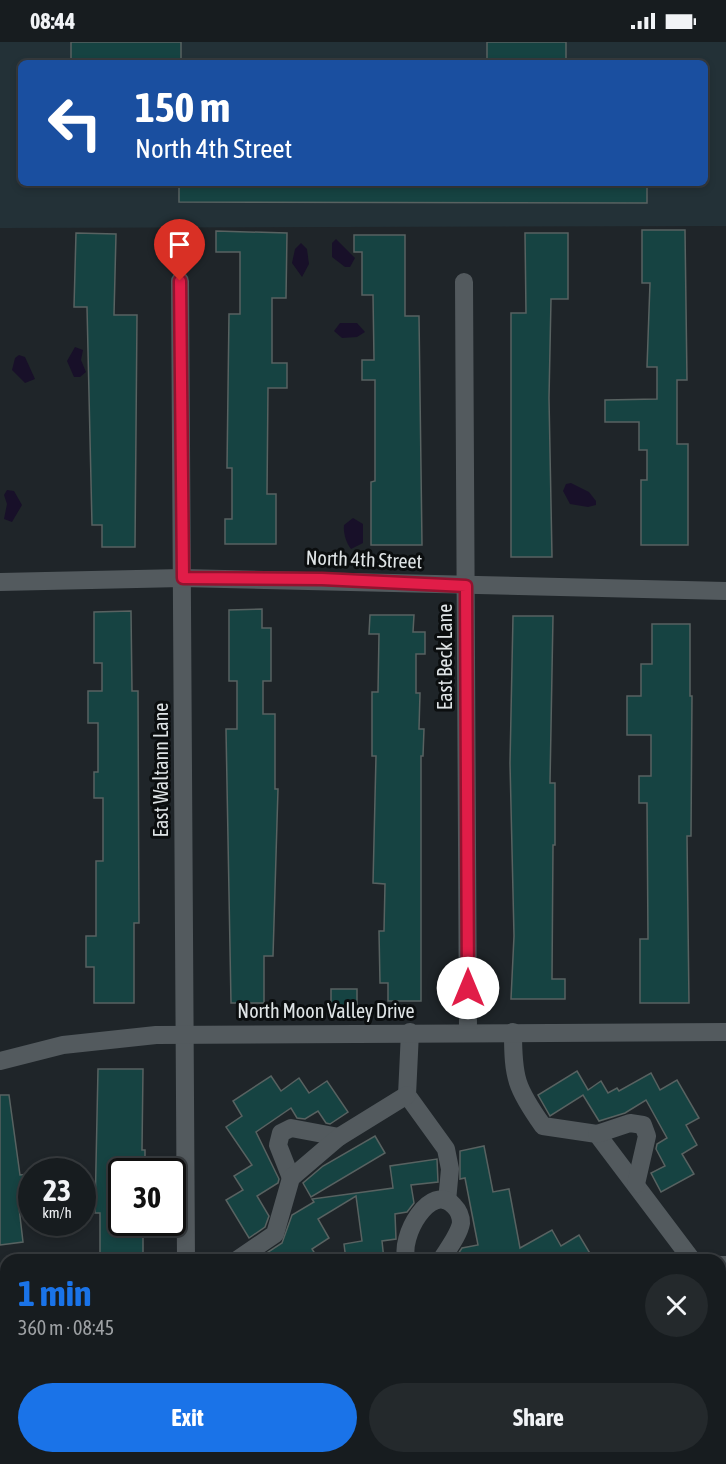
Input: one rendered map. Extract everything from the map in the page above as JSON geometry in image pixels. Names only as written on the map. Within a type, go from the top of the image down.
[{"type":"street","name":"East Waltann Lane","points":[[180,281],[186,1254]]},
{"type":"street","name":"East Beck Lane","points":[[464,282],[468,1032]]},
{"type":"street","name":"North 4th Street","points":[[0,582],[183,578],[322,579],[466,586],[726,591]]},
{"type":"street","points":[[410,1032],[407,1095],[446,1149],[450,1169],[447,1201]]},
{"type":"street","points":[[513,1032],[513,1070],[525,1100],[543,1126],[597,1134],[630,1123],[643,1125],[647,1136],[636,1184]]},
{"type":"street","name":"North Moon Valley Drive","points":[[0,1061],[79,1042],[184,1034],[726,1032]]},
{"type":"street","points":[[246,1254],[274,1234],[291,1178],[339,1137],[407,1095]]},
{"type":"street","points":[[291,1178],[278,1145],[281,1133],[291,1128],[339,1137]]},
{"type":"street","points":[[597,1134],[688,1254]]},
{"type":"street","points":[[404,1254],[405,1240],[421,1212],[429,1203],[447,1201],[459,1212],[461,1224],[444,1254]]},
{"type":"shaded area","points":[[0,42],[726,42],[726,226],[0,228]]},
{"type":"shaded area","points":[[336,239],[355,258],[350,267],[345,267],[332,257],[332,243]]},
{"type":"shaded area","points":[[301,243],[307,249],[309,264],[302,277],[292,263],[295,249]]},
{"type":"shaded area","points":[[340,323],[357,323],[365,332],[357,337],[342,338],[334,331]]},
{"type":"shaded area","points":[[75,347],[83,350],[81,360],[86,372],[80,377],[74,377],[67,361]]},
{"type":"shaded area","points":[[19,355],[25,357],[35,379],[25,383],[12,370],[15,358]]},
{"type":"shaded area","points":[[571,483],[589,492],[596,501],[596,505],[588,507],[570,504],[563,491],[566,484]]},
{"type":"shaded area","points":[[7,490],[14,491],[22,505],[12,522],[4,519],[7,504],[4,495]]},
{"type":"shaded area","points":[[353,518],[363,524],[363,543],[351,549],[346,541],[344,525]]},
{"type":"building","points":[[71,42],[181,42],[181,60],[71,60]]},
{"type":"building","points":[[487,42],[566,42],[566,60],[487,60]]},
{"type":"building","points":[[179,186],[647,186],[647,203],[179,202]]},
{"type":"building","points":[[642,230],[685,230],[687,380],[677,380],[677,444],[688,444],[688,545],[641,545],[641,480],[647,480],[647,450],[639,450],[639,422],[605,422],[605,400],[657,399],[657,367],[647,367],[650,283],[642,283]]},
{"type":"building","points":[[216,231],[287,233],[286,298],[272,298],[272,363],[287,363],[287,388],[268,388],[267,494],[276,494],[276,544],[225,544],[225,519],[232,519],[232,468],[227,468],[229,314],[240,314],[240,252],[216,252]]},
{"type":"building","points":[[76,233],[116,234],[114,315],[137,315],[135,547],[102,547],[102,525],[92,525],[87,307],[74,307]]},
{"type":"building","points":[[525,233],[568,233],[568,299],[551,299],[549,398],[552,557],[511,557],[511,313],[526,313]]},
{"type":"building","points":[[354,235],[405,235],[405,316],[419,316],[422,545],[371,545],[371,482],[375,481],[375,380],[362,380],[362,360],[374,360],[373,295],[362,295],[362,252],[354,252]]},
{"type":"building","points":[[262,609],[262,628],[271,628],[271,681],[263,681],[263,714],[275,714],[275,789],[278,789],[273,956],[264,956],[264,1003],[231,1003],[226,729],[237,729],[237,681],[229,681],[229,610]]},
{"type":"building","points":[[131,611],[132,691],[138,691],[139,923],[134,923],[134,1003],[94,1003],[94,967],[86,967],[86,936],[96,936],[96,861],[103,861],[103,798],[94,798],[94,772],[98,772],[98,723],[88,723],[88,691],[102,691],[102,663],[94,663],[94,612]]},
{"type":"building","points":[[370,615],[414,615],[413,632],[425,632],[425,654],[416,654],[416,693],[420,693],[419,729],[424,729],[423,756],[421,756],[421,1001],[388,1001],[388,983],[380,983],[379,931],[384,931],[385,884],[373,883],[376,756],[372,756],[372,692],[378,692],[379,634],[369,634]]},
{"type":"building","points":[[513,616],[553,616],[550,783],[555,783],[555,845],[553,845],[552,979],[565,979],[565,999],[511,999],[514,936],[510,763]]},
{"type":"building","points":[[652,624],[690,624],[691,836],[687,836],[689,1003],[640,1003],[640,939],[648,939],[647,803],[639,803],[639,776],[651,776],[651,735],[627,735],[627,696],[641,696],[641,664],[652,664]]},
{"type":"building","points":[[331,989],[357,989],[357,1006],[331,1006]]},
{"type":"building","points":[[98,1069],[143,1069],[142,1150],[145,1150],[145,1158],[108,1158],[108,1236],[143,1236],[143,1254],[100,1254],[100,1213],[96,1213]]},
{"type":"building","points":[[577,1071],[588,1090],[601,1081],[608,1093],[617,1088],[619,1091],[651,1073],[660,1090],[677,1080],[699,1118],[686,1125],[697,1145],[682,1154],[694,1174],[661,1192],[651,1173],[665,1166],[656,1149],[657,1144],[667,1138],[646,1100],[625,1113],[599,1121],[583,1095],[550,1116],[538,1095]]},
{"type":"building","points":[[271,1076],[281,1091],[299,1078],[309,1093],[327,1081],[348,1112],[330,1124],[326,1123],[318,1111],[305,1119],[297,1118],[291,1108],[256,1132],[279,1179],[278,1183],[257,1196],[269,1216],[265,1227],[249,1238],[226,1200],[243,1190],[234,1176],[252,1165],[226,1127],[242,1116],[233,1101]]},
{"type":"building","points":[[0,1095],[9,1095],[18,1160],[18,1236],[22,1236],[23,1242],[0,1245]]},
{"type":"building","points":[[375,1136],[385,1153],[311,1197],[303,1183],[323,1166]]},
{"type":"building","points":[[484,1146],[493,1192],[509,1189],[520,1248],[552,1230],[561,1246],[579,1235],[590,1254],[458,1254],[462,1248],[478,1245],[465,1178],[460,1179],[460,1151]]},
{"type":"building","points":[[437,1159],[438,1182],[411,1185],[414,1203],[407,1212],[395,1214],[396,1239],[382,1241],[383,1254],[345,1254],[344,1244],[362,1241],[356,1196],[318,1219],[329,1238],[312,1249],[315,1254],[265,1254],[282,1243],[292,1215],[314,1202],[312,1199],[393,1188],[390,1166]]},
{"type":"route","points":[[180,281],[183,578],[322,579],[466,586],[468,988]]}]
